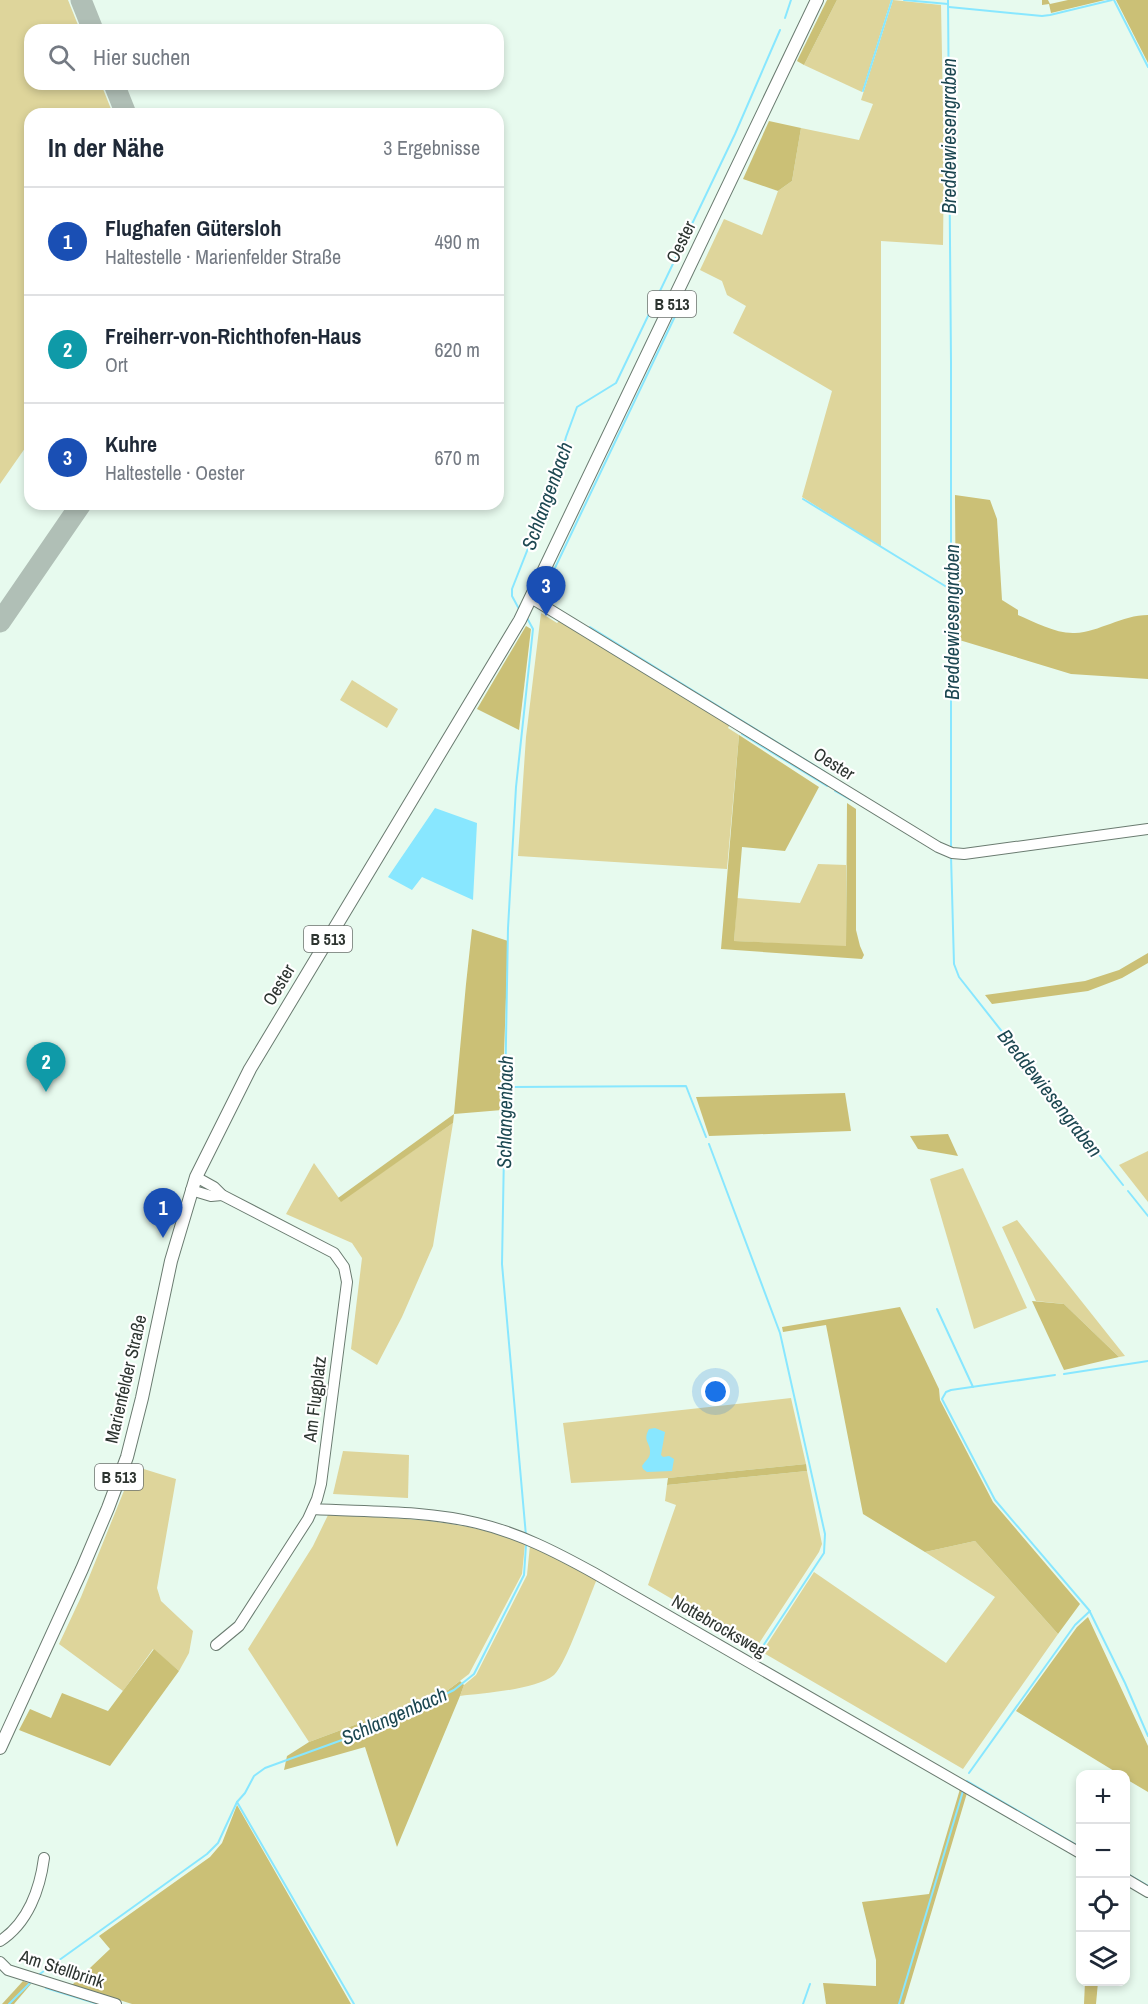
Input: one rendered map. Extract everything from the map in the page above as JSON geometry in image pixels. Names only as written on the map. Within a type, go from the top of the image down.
[{"type":"main road","name":"Oester","points":[[196,1178],[250,1069],[529,603],[818,0]]},
{"type":"main road","name":"Marienfelder Straße","points":[[0,1748],[82,1569],[127,1458],[171,1261],[196,1178]]},
{"type":"street","name":"Oester","points":[[529,603],[938,847],[952,853],[964,854],[1148,829]]},
{"type":"street","name":"Am Flugplatz","points":[[196,1178],[284,1229],[334,1253],[344,1267],[347,1282],[317,1499],[313,1509],[239,1626],[216,1645]]},
{"type":"street","name":"Am Flugplatz","points":[[191,1190],[211,1196],[222,1195]]},
{"type":"street","name":"Nottebrocksweg","points":[[313,1509],[448,1517],[475,1522],[533,1541],[563,1555],[1076,1851]]},
{"type":"street","points":[[0,1941],[22,1921],[41,1880],[44,1857]]},
{"type":"street","points":[[1130,1882],[1148,1892]]},
{"type":"street","name":"Am Stellbrink","points":[[0,1962],[8,1970],[116,2004]]},
{"type":"shaded area","points":[[0,0],[68,0],[78,24],[24,24],[24,90],[103,90],[111,108],[24,108],[24,450],[0,484]]},
{"type":"shaded area","points":[[827,0],[837,0],[804,65],[797,61]]},
{"type":"shaded area","points":[[837,0],[891,0],[862,92],[804,65]]},
{"type":"shaded area","points":[[893,0],[941,5],[943,245],[881,241],[881,547],[802,497],[832,391],[733,333],[746,306],[727,295],[722,281],[700,270],[724,219],[762,235],[778,191],[792,181],[801,128],[859,140],[873,104],[861,100]]},
{"type":"shaded area","points":[[1042,0],[1048,0],[1050,4],[1068,0],[1105,0],[1051,13],[1049,4],[1042,5]]},
{"type":"shaded area","points":[[1116,0],[1148,0],[1148,63]]},
{"type":"shaded area","points":[[769,121],[801,128],[792,181],[778,191],[743,179]]},
{"type":"shaded area","points":[[955,495],[990,500],[997,519],[1002,600],[1018,610],[1018,615],[1053,630],[1075,633],[1148,615],[1148,679],[1071,674],[956,639]]},
{"type":"shaded area","points":[[541,613],[557,623],[560,620],[730,724],[728,728],[739,735],[727,869],[518,856],[526,737]]},
{"type":"shaded area","points":[[526,626],[531,629],[519,730],[477,709]]},
{"type":"shaded area","points":[[352,680],[398,709],[387,728],[340,700]]},
{"type":"shaded area","points":[[739,735],[819,787],[785,851],[742,847],[734,941],[846,946],[847,803],[856,809],[856,930],[864,955],[862,959],[721,949]]},
{"type":"shaded area","points":[[818,864],[846,865],[846,947],[734,941],[737,898],[800,903]]},
{"type":"shaded area","points":[[472,929],[508,941],[502,1110],[454,1114]]},
{"type":"shaded area","points":[[1148,953],[1148,963],[1122,978],[1088,991],[992,1004],[985,995],[1085,981],[1119,970]]},
{"type":"shaded area","points":[[845,1093],[851,1131],[709,1136],[696,1097]]},
{"type":"shaded area","points":[[454,1114],[453,1123],[341,1202],[338,1198]]},
{"type":"shaded area","points":[[453,1123],[433,1246],[402,1317],[377,1365],[351,1349],[362,1258],[352,1243],[286,1214],[314,1163],[341,1201]]},
{"type":"shaded area","points":[[948,1134],[958,1156],[918,1149],[910,1136]]},
{"type":"shaded area","points":[[1148,1151],[1148,1202],[1119,1165]]},
{"type":"shaded area","points":[[963,1168],[1027,1308],[974,1329],[930,1179]]},
{"type":"shaded area","points":[[1017,1220],[1125,1356],[1119,1357],[1064,1304],[1036,1301],[1002,1227]]},
{"type":"shaded area","points":[[1032,1301],[1064,1304],[1119,1357],[1064,1370]]},
{"type":"shaded area","points":[[900,1307],[939,1389],[940,1400],[993,1502],[1080,1604],[1058,1634],[975,1541],[925,1552],[863,1514],[826,1325],[783,1332],[782,1327]]},
{"type":"shaded area","points":[[791,1398],[806,1464],[668,1478],[571,1483],[563,1423]]},
{"type":"shaded area","points":[[343,1451],[409,1455],[408,1498],[333,1494]]},
{"type":"shaded area","points":[[806,1464],[807,1471],[667,1485],[668,1478]]},
{"type":"shaded area","points":[[134,1466],[176,1479],[157,1588],[161,1601],[193,1631],[189,1653],[179,1671],[153,1649],[123,1691],[59,1644],[81,1597]]},
{"type":"shaded area","points":[[807,1471],[822,1544],[756,1648],[648,1585],[676,1505],[665,1501],[667,1485]]},
{"type":"shaded area","points":[[328,1515],[453,1524],[501,1535],[525,1544],[522,1574],[469,1674],[448,1690],[309,1742],[248,1649],[313,1546]]},
{"type":"shaded area","points":[[975,1541],[1058,1634],[963,1769],[762,1652],[814,1572],[946,1663],[995,1597],[925,1552]]},
{"type":"shaded area","points":[[530,1545],[597,1579],[565,1658],[554,1675],[535,1684],[509,1690],[460,1696],[464,1685],[476,1675],[527,1575]]},
{"type":"shaded area","points":[[1088,1617],[1148,1746],[1148,1792],[1130,1781],[1130,1770],[1112,1770],[1016,1711],[1077,1627]]},
{"type":"shaded area","points":[[154,1649],[179,1671],[110,1766],[19,1730],[30,1709],[51,1718],[62,1693],[108,1711]]},
{"type":"shaded area","points":[[460,1681],[464,1685],[460,1696],[397,1847],[365,1747],[284,1770],[287,1756],[309,1742],[448,1690]]},
{"type":"shaded area","points":[[960,1789],[967,1793],[904,2004],[826,2004],[823,1983],[876,1986],[876,1960],[862,1902],[929,1894]]},
{"type":"shaded area","points":[[237,1805],[351,2004],[132,2004],[72,1985],[110,1949],[99,1936],[210,1857],[222,1843]]},
{"type":"shaded area","points":[[23,1981],[31,1984],[14,2004],[2,2004]]},
{"type":"shaded area","points":[[1085,1986],[1098,1986],[1096,2004],[1084,2004]]},
{"type":"water","points":[[435,808],[477,823],[473,900],[422,877],[412,890],[388,877]]},
{"type":"water","points":[[655,1428],[665,1432],[661,1455],[674,1459],[672,1471],[647,1472],[643,1469],[642,1466],[650,1453],[647,1433],[649,1429]]},
{"type":"waterway","name":"Schlangenbach","points":[[785,18],[791,0]]},
{"type":"waterway","points":[[863,91],[892,0]]},
{"type":"waterway","points":[[904,0],[948,4]]},
{"type":"waterway","name":"Breddewiesengraben","points":[[948,0],[951,847]]},
{"type":"waterway","points":[[949,7],[1042,16],[1112,0]]},
{"type":"waterway","points":[[1114,0],[1148,67]]},
{"type":"waterway","name":"Schlangenbach","points":[[519,609],[512,596],[512,589],[553,485],[577,407],[616,383],[735,134],[780,30]]},
{"type":"waterway","points":[[543,593],[678,310]]},
{"type":"waterway","points":[[803,499],[950,589]]},
{"type":"waterway","name":"Schlangenbach","points":[[526,1536],[502,1264],[508,928],[516,787],[533,629],[527,618]]},
{"type":"waterway","points":[[590,627],[825,772]]},
{"type":"waterway","points":[[742,734],[827,786]]},
{"type":"waterway","points":[[835,791],[851,800]]},
{"type":"waterway","name":"Breddewiesengraben","points":[[951,856],[954,964],[959,977],[1123,1185]]},
{"type":"waterway","points":[[512,1087],[686,1086],[706,1137]]},
{"type":"waterway","points":[[709,1144],[780,1333],[825,1534],[824,1553],[763,1646]]},
{"type":"waterway","name":"Breddewiesengraben","points":[[1128,1191],[1148,1216]]},
{"type":"waterway","points":[[937,1309],[973,1387]]},
{"type":"waterway","points":[[1064,1374],[1148,1361]]},
{"type":"waterway","points":[[1055,1375],[951,1390],[946,1392],[942,1399],[995,1500],[1089,1610],[1148,1736]]},
{"type":"waterway","name":"Schlangenbach","points":[[37,1976],[207,1854],[218,1843],[237,1802],[254,1776],[265,1768],[364,1732],[395,1714],[415,1709],[454,1690],[474,1674],[524,1575],[526,1545]]},
{"type":"waterway","points":[[969,1773],[1075,1625],[1090,1611]]},
{"type":"waterway","points":[[967,1781],[1076,1845]]},
{"type":"waterway","points":[[899,2004],[963,1791]]},
{"type":"waterway","points":[[237,1802],[354,2004]]},
{"type":"waterway","points":[[1130,1875],[1148,1886]]},
{"type":"waterway","name":"Schlangenbach","points":[[9,2004],[31,1982]]},
{"type":"waterway","points":[[803,2004],[810,1984]]},
{"type":"waterway","points":[[46,1988],[98,2004]]},
{"type":"taxiway","points":[[81,0],[91,24]]},
{"type":"taxiway","points":[[116,90],[124,108]]},
{"type":"taxiway","points":[[0,622],[77,510]]},
{"type":"place","name":"Kuhre","points":[[546,616]]},
{"type":"place","name":"Freiherr-von-Richthofen-Haus","points":[[46,1092]]},
{"type":"place","name":"Flughafen Gütersloh","points":[[163,1238]]}]
